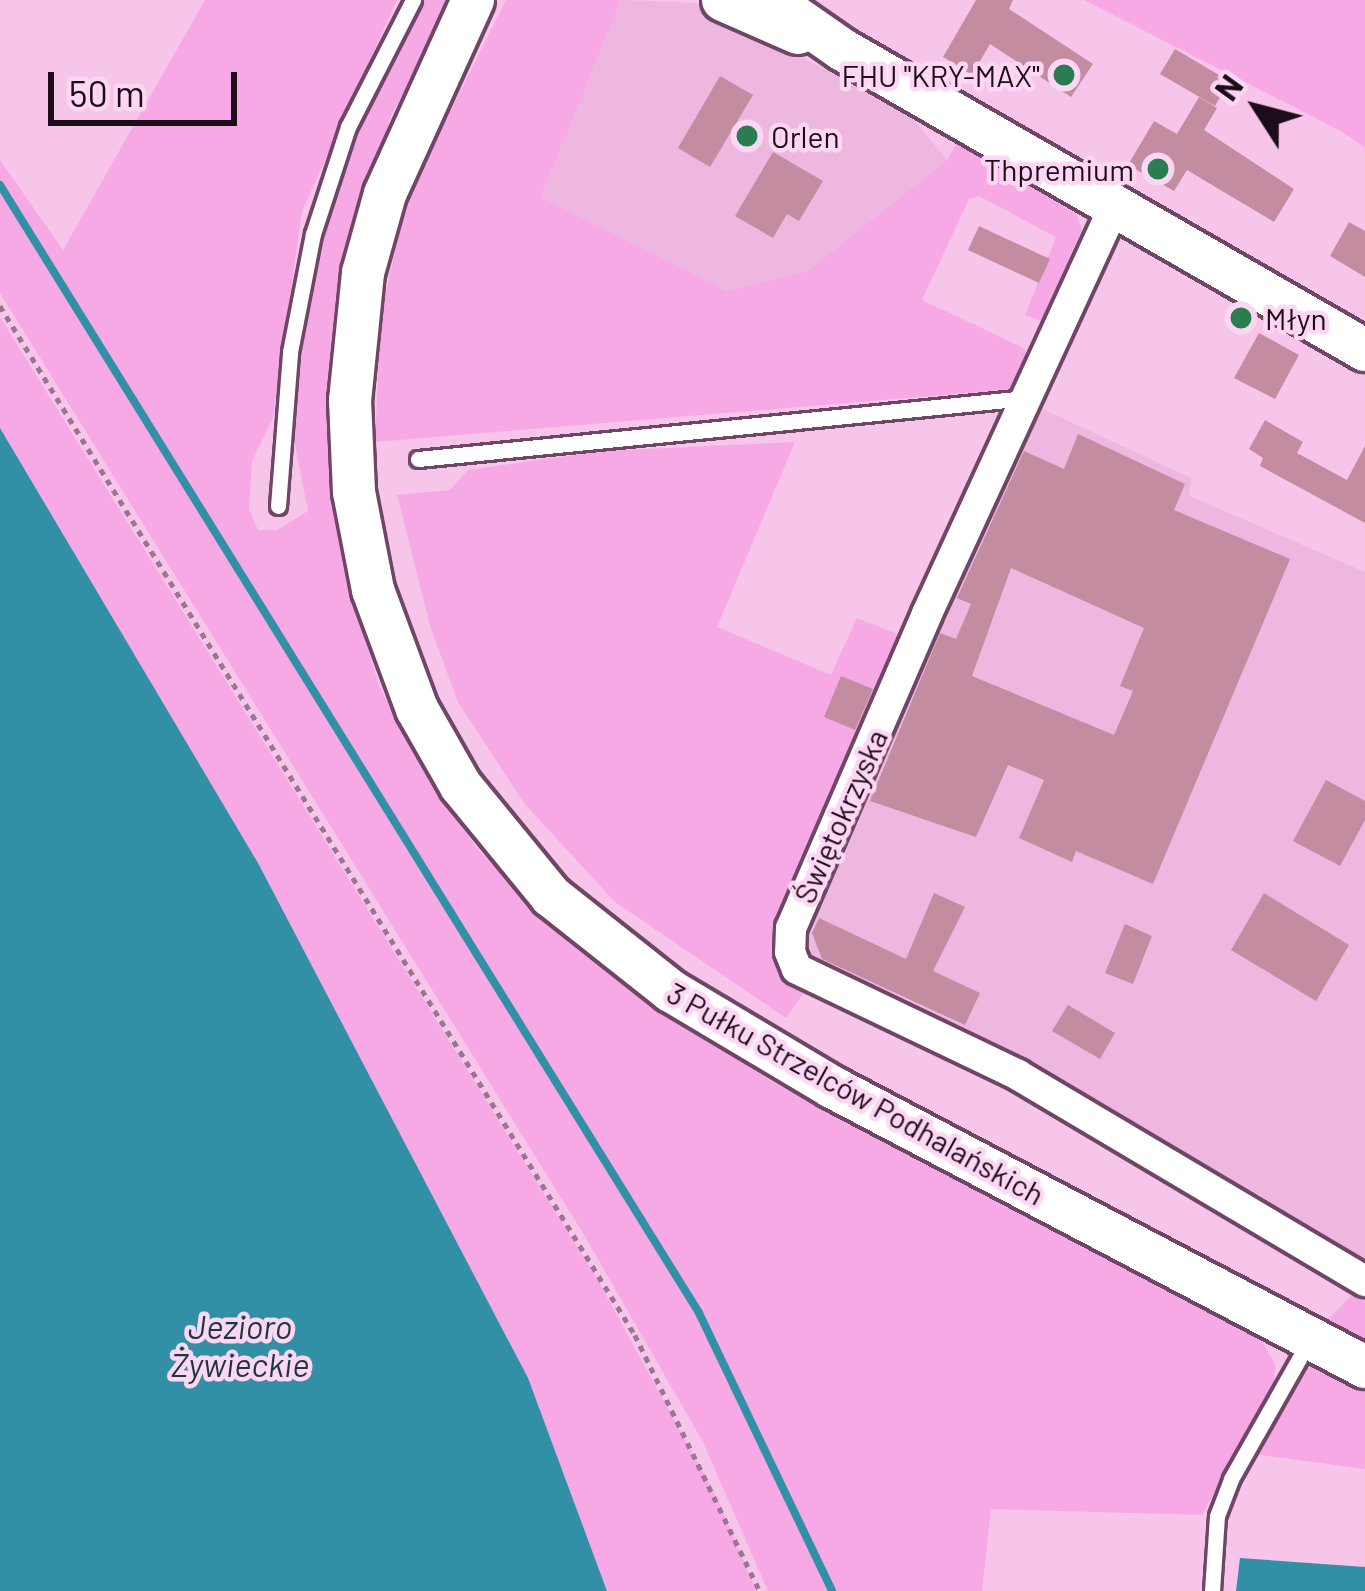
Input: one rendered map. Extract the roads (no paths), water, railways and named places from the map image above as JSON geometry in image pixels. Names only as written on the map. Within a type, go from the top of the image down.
[{"type":"main road","name":"3 Pułku Strzelców Podhalańskich","points":[[492,0],[466,19],[385,194],[363,273],[350,400],[354,492],[379,608],[417,709],[461,786],[551,896],[670,991],[832,1087],[1365,1367]]},
{"type":"main road","points":[[723,0],[843,50]]},
{"type":"main road","points":[[771,0],[843,50],[1365,350]]},
{"type":"street","name":"Świętokrzyska","points":[[1115,205],[1026,398],[837,843],[791,928],[797,969],[1018,1075],[1365,1281]]},
{"type":"lane","points":[[278,506],[290,352],[313,234],[348,127],[412,0]]},
{"type":"lane","points":[[418,459],[1026,398]]},
{"type":"lane","points":[[1212,1591],[1217,1516],[1232,1479],[1311,1338]]},
{"type":"water","name":"Jezioro Żywieckie","points":[[0,428],[258,863],[528,1378],[607,1591],[0,1591]]},
{"type":"water","points":[[1240,1558],[1365,1567],[1365,1591],[1236,1591]]},
{"type":"waterway","points":[[0,185],[699,1313],[832,1591]]},
{"type":"place","name":"FHU ''KRY-MAX''","points":[[1064,75]]},
{"type":"place","name":"Orlen","points":[[747,136]]},
{"type":"place","name":"Thpremium","points":[[1158,169]]},
{"type":"place","name":"Młyn","points":[[1241,318]]}]
